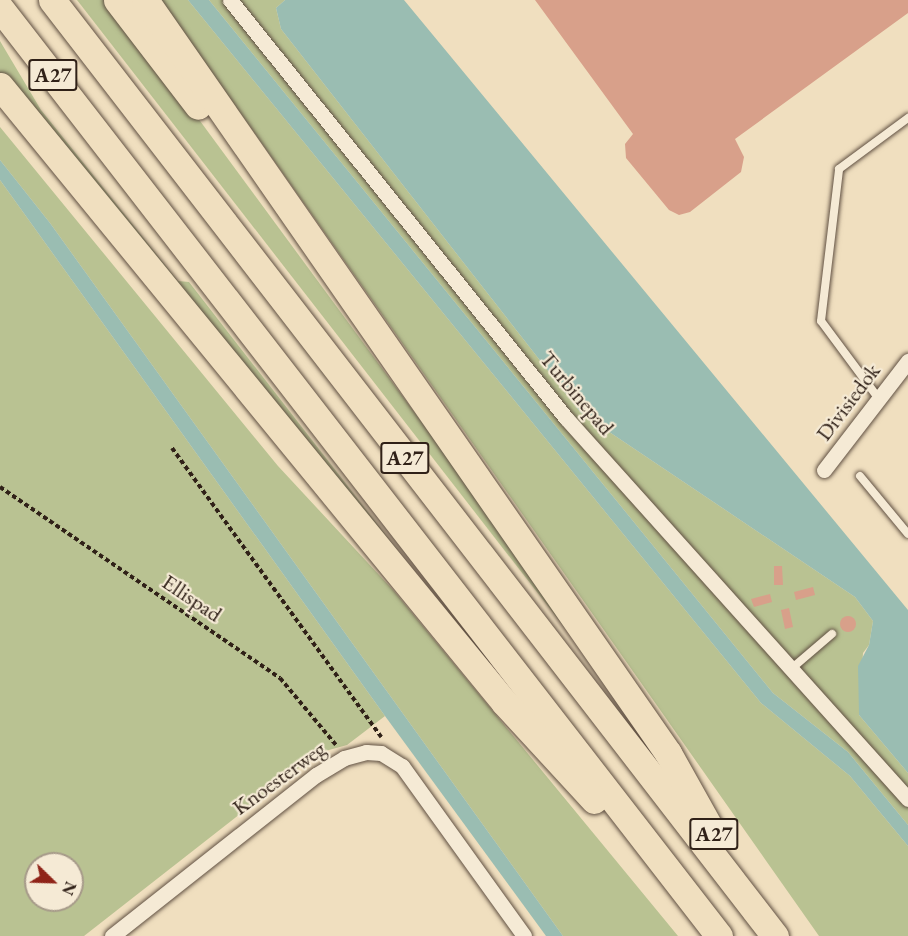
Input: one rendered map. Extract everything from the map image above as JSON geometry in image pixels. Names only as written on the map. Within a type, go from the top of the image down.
[{"type":"highway","name":"A27","points":[[52,0],[767,926]]},
{"type":"highway","name":"A27","points":[[117,0],[209,121],[308,236]]},
{"type":"highway","name":"A27","points":[[145,0],[668,753],[767,926]]},
{"type":"highway","name":"A27","points":[[0,8],[718,936]]},
{"type":"highway","name":"A27","points":[[0,86],[504,702],[718,936]]},
{"type":"highway","name":"A27","points":[[0,104],[79,184]]},
{"type":"street","name":"Turbinepad","points":[[230,0],[566,418],[908,799]]},
{"type":"street","name":"Divisiedok","points":[[824,470],[908,361]]},
{"type":"street","name":"Knoesterweg","points":[[112,936],[316,775],[344,758],[374,753],[402,766],[524,936]]},
{"type":"lane","points":[[879,399],[821,321],[839,169],[908,118]]},
{"type":"lane","points":[[860,476],[908,534]]},
{"type":"lane","points":[[791,669],[832,634]]},
{"type":"path","points":[[172,448],[402,766]]},
{"type":"path","name":"Ellispad","points":[[0,487],[280,678],[309,709],[344,758]]},
{"type":"green space","points":[[77,0],[109,0],[139,38],[554,602],[620,699]]},
{"type":"green space","points":[[161,0],[188,0],[761,703],[850,776],[908,846],[908,936],[819,936]]},
{"type":"green space","points":[[209,0],[285,0],[276,8],[281,29],[581,413],[855,597],[873,621],[869,645],[863,653],[859,715],[908,773],[908,825],[848,752],[773,693]]},
{"type":"green space","points":[[0,41],[41,110],[178,281],[189,282],[507,691],[0,77]]},
{"type":"green space","points":[[0,127],[278,466],[394,591],[678,936],[563,936],[50,223],[0,160]]},
{"type":"green space","points":[[0,180],[385,716],[347,745],[318,753],[84,936],[0,936]]},
{"type":"water","points":[[188,0],[209,0],[773,693],[848,752],[908,825],[908,846],[850,776],[761,703]]},
{"type":"water","points":[[285,0],[404,0],[908,610],[908,773],[859,715],[858,666],[869,645],[873,621],[855,597],[581,413],[281,29],[276,8]]},
{"type":"water","points":[[0,160],[50,223],[563,936],[546,936],[385,716],[0,180]]},
{"type":"building","points":[[535,0],[908,0],[908,13],[735,139],[744,157],[741,172],[690,212],[679,215],[669,210],[626,158],[625,144],[633,134]]},
{"type":"building","points":[[774,566],[782,566],[783,585],[774,585]]},
{"type":"building","points":[[813,587],[815,595],[796,600],[794,592]]},
{"type":"building","points":[[770,594],[772,602],[754,607],[751,599]]},
{"type":"building","points":[[789,608],[793,627],[785,629],[781,610]]},
{"type":"building","points":[[848,616],[854,618],[856,624],[854,630],[848,632],[842,630],[840,624],[842,618]]}]
